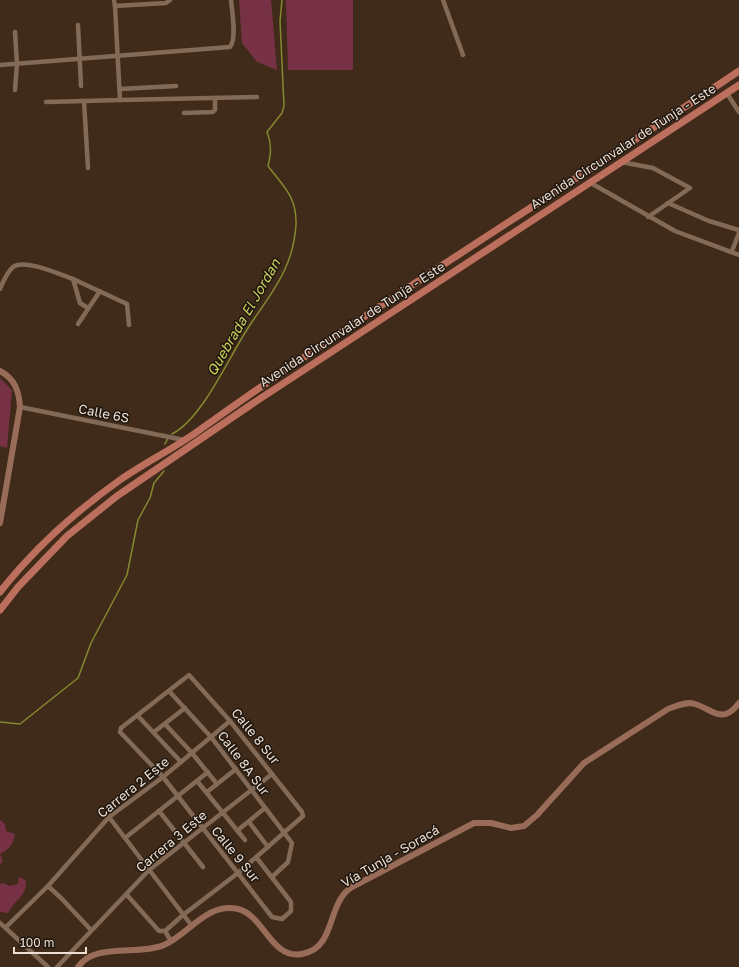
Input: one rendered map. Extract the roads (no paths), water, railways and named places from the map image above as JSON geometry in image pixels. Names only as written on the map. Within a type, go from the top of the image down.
[{"type":"highway","name":"Avenida Circunvalar de Tunja - Este","points":[[0,592],[11,578],[62,527],[118,482],[184,440],[279,373],[739,71]]},
{"type":"highway","name":"Avenida Circunvalar de Tunja - Este","points":[[0,610],[18,587],[67,536],[117,496],[252,404],[726,92],[739,85]]},
{"type":"main road","points":[[0,371],[13,381],[17,388],[20,407],[0,523]]},
{"type":"main road","name":"Vía Tunja - Soracá","points":[[78,967],[88,958],[98,954],[149,949],[171,941],[210,912],[218,909],[238,909],[246,912],[254,918],[286,953],[302,954],[311,951],[323,941],[340,901],[347,890],[474,823],[491,823],[511,828],[524,826],[537,815],[584,763],[668,709],[681,704],[694,704],[716,715],[731,711],[739,703]]},
{"type":"street","points":[[114,0],[120,100]]},
{"type":"street","points":[[115,6],[166,3],[170,0]]},
{"type":"street","points":[[0,65],[230,46],[233,42],[234,36],[231,0]]},
{"type":"street","points":[[443,0],[463,54]]},
{"type":"street","points":[[78,25],[81,86]]},
{"type":"street","points":[[15,32],[17,64],[15,90]]},
{"type":"street","points":[[120,89],[176,86]]},
{"type":"street","points":[[726,92],[739,112]]},
{"type":"street","points":[[46,102],[257,97]]},
{"type":"street","points":[[184,113],[213,112],[215,110],[215,98]]},
{"type":"street","points":[[84,101],[88,168]]},
{"type":"street","points":[[621,162],[653,168],[690,188],[648,217]]},
{"type":"street","points":[[589,182],[648,217],[675,231],[732,251],[739,255]]},
{"type":"street","points":[[668,203],[739,232],[732,251]]},
{"type":"street","points":[[0,289],[12,268],[17,265],[39,268],[73,279],[126,304],[129,325]]},
{"type":"street","points":[[73,279],[80,303],[88,308]]},
{"type":"street","points":[[78,324],[100,291]]},
{"type":"street","name":"Calle 6S","points":[[20,407],[184,440]]},
{"type":"street","name":"Calle 8 Sur","points":[[169,691],[189,675],[230,721],[302,812],[303,816],[285,833]]},
{"type":"street","points":[[169,691],[138,716],[182,762]]},
{"type":"street","name":"Calle 8A Sur","points":[[169,691],[211,737],[292,843],[292,853],[288,862],[272,877]]},
{"type":"street","points":[[154,732],[185,708]]},
{"type":"street","name":"Calle 9 Sur","points":[[138,716],[121,728],[121,734],[163,777],[177,797],[272,917],[282,919],[291,911],[291,902],[272,877]]},
{"type":"street","name":"Carrera 2 Este","points":[[6,927],[48,886],[109,817],[182,762],[230,721]]},
{"type":"street","points":[[165,724],[192,753],[217,784]]},
{"type":"street","points":[[207,792],[236,769]]},
{"type":"street","points":[[125,838],[208,772]]},
{"type":"street","name":"Carrera 3 Este","points":[[57,967],[91,930],[127,895],[149,870],[272,774]]},
{"type":"street","points":[[197,781],[246,840]]},
{"type":"street","points":[[238,830],[265,808]]},
{"type":"street","points":[[159,811],[203,868]]},
{"type":"street","points":[[109,817],[192,926]]},
{"type":"street","points":[[248,822],[268,847]]},
{"type":"street","points":[[127,895],[159,931],[166,931],[183,915],[238,873],[285,833]]},
{"type":"street","points":[[256,857],[272,877]]},
{"type":"street","points":[[48,886],[91,930]]},
{"type":"street","points":[[0,923],[48,967]]},
{"type":"street","points":[[166,931],[171,941]]},
{"type":"waterway","name":"Quebrada El Jordan","points":[[172,434],[194,415],[214,386],[248,328],[282,276],[295,236],[296,215],[292,200],[268,166],[270,157],[270,141],[267,132],[282,113],[284,106],[280,21],[282,0]]},
{"type":"waterway","points":[[165,444],[168,438]]},
{"type":"waterway","points":[[0,722],[20,724],[78,678],[91,643],[127,575],[138,520],[150,498],[154,483],[164,471]]}]
